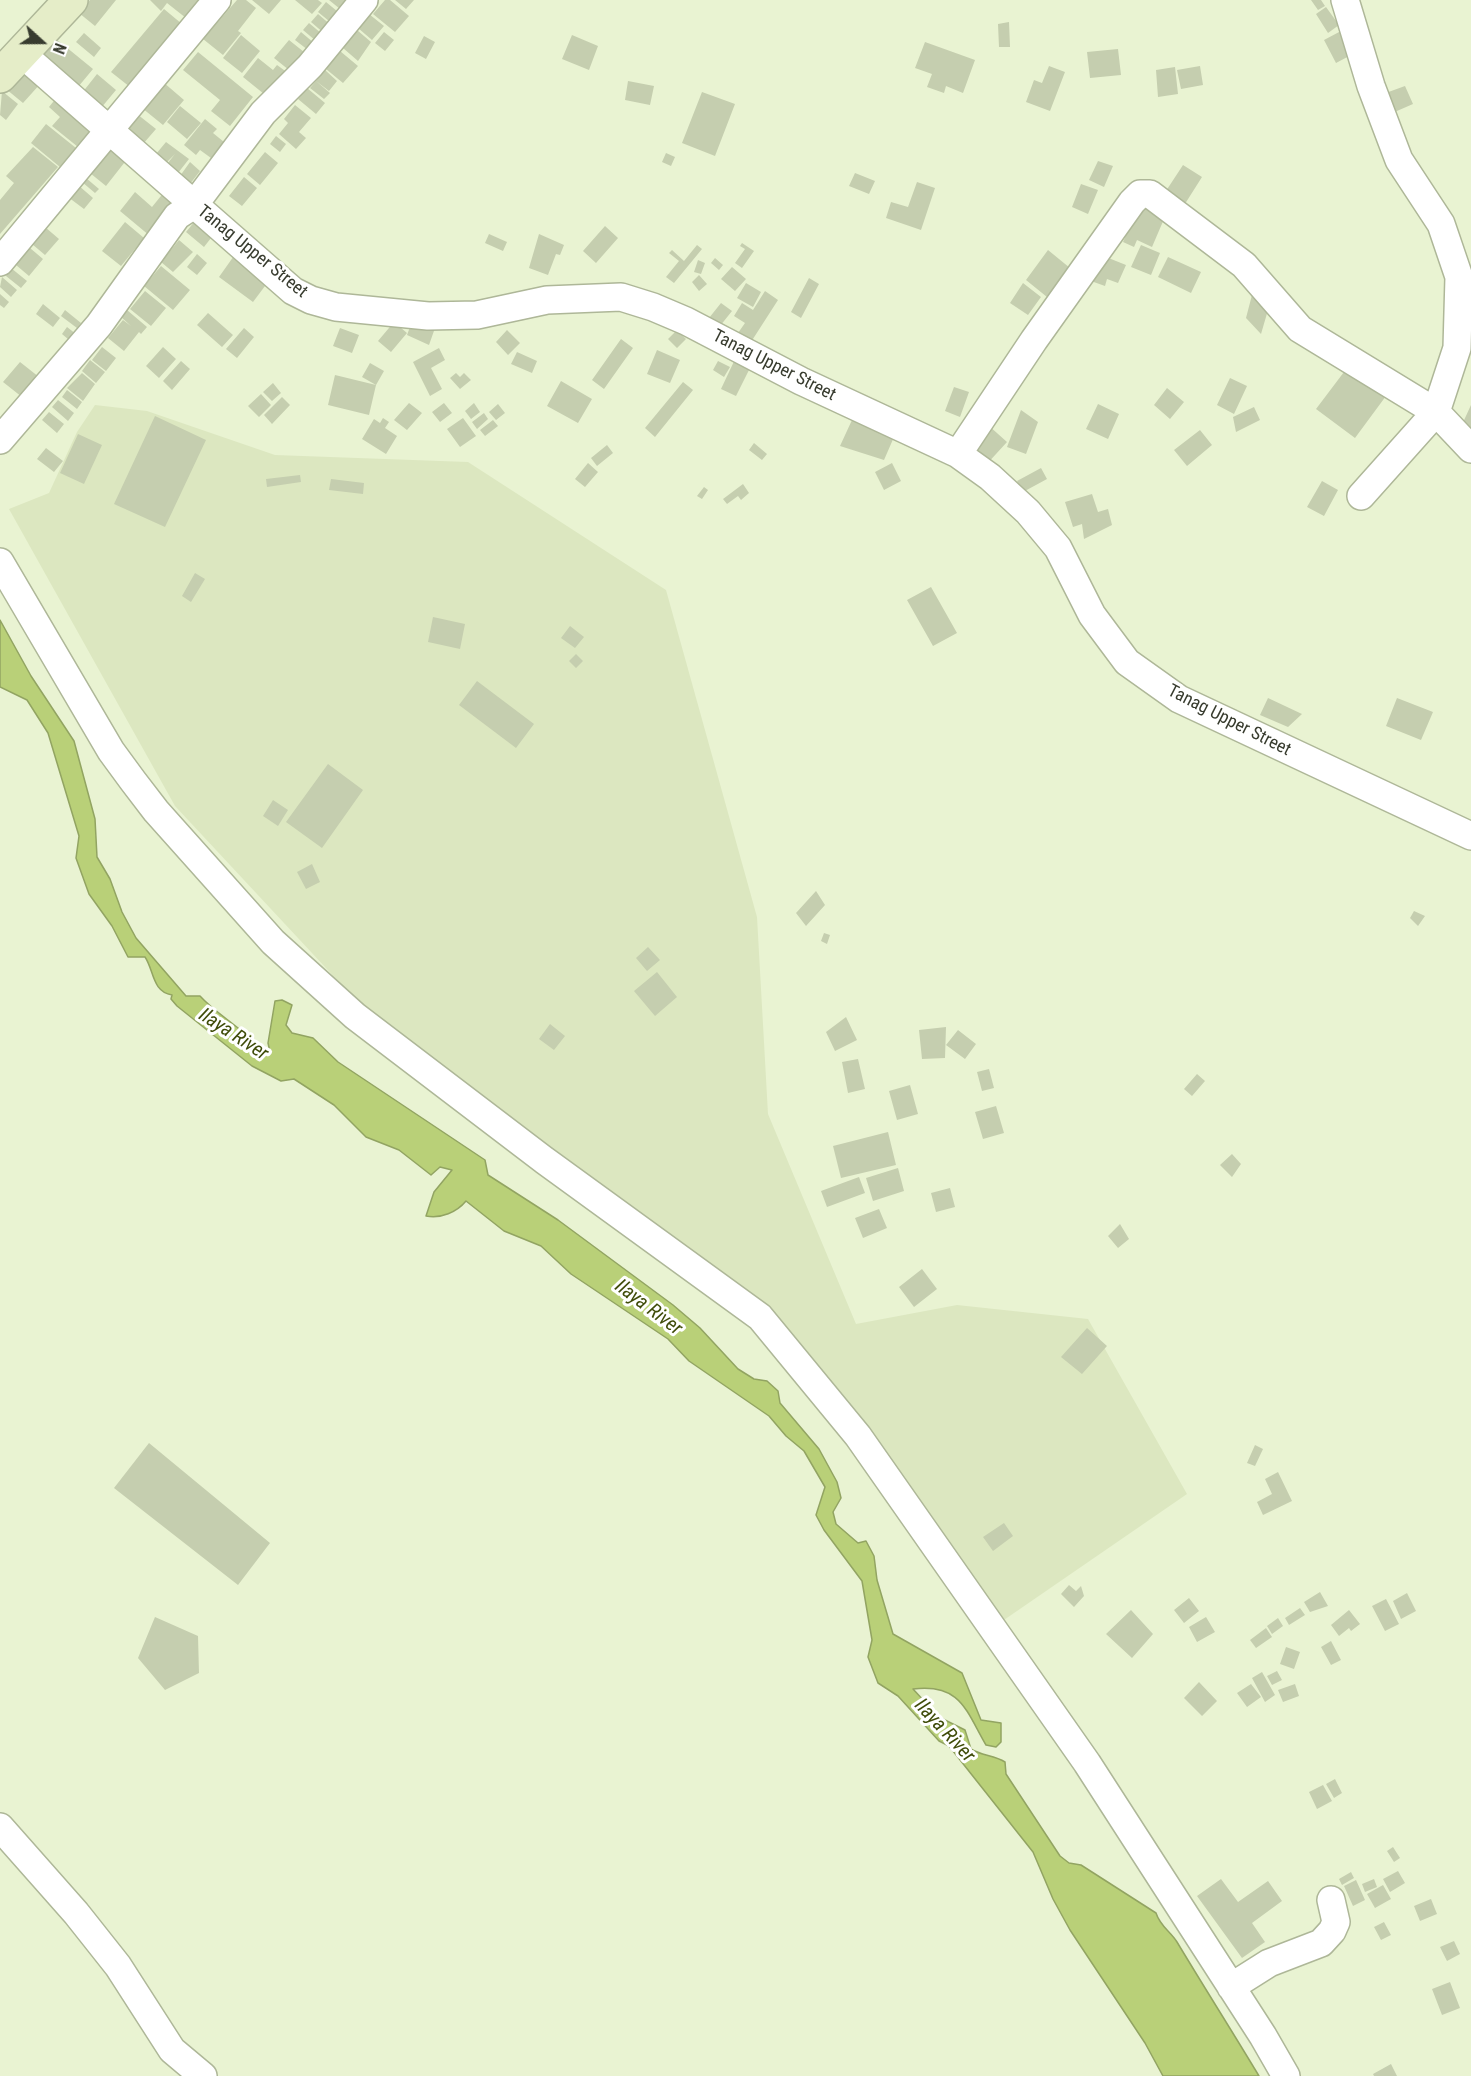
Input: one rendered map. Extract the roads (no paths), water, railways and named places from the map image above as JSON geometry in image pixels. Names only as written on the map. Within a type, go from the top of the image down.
[{"type":"main road","points":[[10,65],[71,0]]},
{"type":"street","points":[[0,262],[217,0]]},
{"type":"street","points":[[0,440],[99,325],[177,216],[194,205],[263,113],[310,66],[364,0]]},
{"type":"street","points":[[1345,0],[1371,86],[1399,160],[1441,224],[1459,277],[1457,348],[1436,412],[1361,496]]},
{"type":"street","name":"Tanag Upper Street","points":[[10,65],[109,131],[293,291],[311,300],[364,312],[428,316],[477,315],[547,300],[621,297],[653,306],[686,321],[801,381],[958,454],[990,477],[1028,512],[1058,548],[1092,615],[1127,662],[1179,699],[1228,724],[1471,836]]},
{"type":"street","points":[[958,454],[1034,340],[1140,194],[1150,194],[1244,265],[1300,329],[1436,412],[1471,449]]},
{"type":"street","points":[[0,562],[111,751],[156,811],[273,942],[355,1016],[544,1160],[760,1317],[858,1436],[1087,1763],[1286,2076]]},
{"type":"street","points":[[1,1833],[76,1912],[118,1966],[172,2050],[203,2076]]},
{"type":"street","points":[[1231,1987],[1269,1963],[1320,1943],[1332,1931],[1336,1922],[1331,1900]]},
{"type":"water","name":"Ilaya River","points":[[0,620],[31,676],[74,741],[95,819],[97,857],[110,879],[122,912],[136,938],[186,996],[200,996],[254,1042],[260,1050],[270,1052],[268,1043],[275,1001],[282,1000],[292,1005],[286,1025],[292,1033],[313,1038],[338,1062],[485,1160],[488,1175],[558,1220],[673,1305],[700,1328],[738,1369],[754,1379],[767,1381],[778,1391],[780,1403],[819,1449],[837,1482],[841,1498],[833,1512],[836,1524],[858,1543],[866,1541],[874,1556],[877,1580],[893,1634],[962,1673],[981,1720],[1001,1723],[1001,1742],[996,1747],[986,1745],[967,1711],[952,1695],[942,1690],[929,1688],[913,1689],[939,1717],[965,1730],[971,1749],[1005,1762],[1006,1774],[1060,1856],[1069,1863],[1081,1865],[1156,1913],[1177,1942],[1259,2076],[1163,2076],[1145,2043],[1070,1930],[1053,1899],[1033,1852],[949,1746],[939,1741],[898,1696],[878,1683],[868,1657],[872,1640],[862,1581],[824,1530],[816,1515],[825,1487],[804,1451],[786,1436],[769,1416],[689,1361],[668,1339],[571,1274],[541,1246],[504,1231],[466,1201],[448,1214],[426,1216],[434,1192],[452,1170],[440,1167],[431,1175],[399,1150],[366,1137],[334,1105],[294,1079],[281,1081],[252,1066],[177,1006],[171,999],[172,995],[161,990],[154,980],[145,957],[128,957],[112,926],[89,894],[76,858],[79,836],[48,733],[27,700],[0,687]]}]
